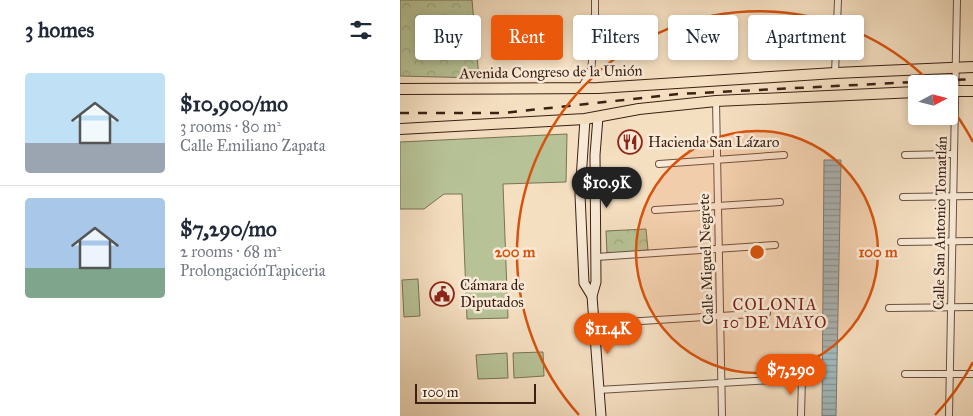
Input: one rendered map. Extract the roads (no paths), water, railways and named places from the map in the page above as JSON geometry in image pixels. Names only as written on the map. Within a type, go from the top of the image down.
[{"type":"main road","name":"Avenida Congreso de la Unión","points":[[400,89],[581,88],[973,67]]},
{"type":"main road","points":[[958,91],[973,91]]},
{"type":"main road","points":[[400,129],[585,119],[639,109],[716,101],[908,92]]},
{"type":"street","points":[[581,88],[591,72],[595,31],[595,0]]},
{"type":"street","points":[[835,73],[838,0]]},
{"type":"street","name":"Calle San Antonio Tomatlán","points":[[955,75],[958,0]]},
{"type":"street","name":"Calle Miguel Negrete","points":[[716,101],[722,416]]},
{"type":"street","points":[[598,117],[595,155],[596,282],[592,296],[601,416]]},
{"type":"street","points":[[585,119],[580,195],[584,283],[592,296]]},
{"type":"street","name":"Calle San Antonio Tomatlán","points":[[949,416],[953,125]]},
{"type":"street","points":[[904,155],[954,154]]},
{"type":"street","points":[[659,164],[784,155]]},
{"type":"street","points":[[902,197],[973,196]]},
{"type":"street","points":[[655,210],[780,202]]},
{"type":"street","points":[[901,242],[973,241]]},
{"type":"street","points":[[596,257],[776,245]]},
{"type":"street","points":[[889,308],[973,307]]},
{"type":"street","points":[[594,324],[767,313]]},
{"type":"street","points":[[906,374],[973,374]]},
{"type":"street","points":[[800,416],[802,377]]},
{"type":"street","points":[[598,390],[773,380]]},
{"type":"water","points":[[824,160],[841,160],[836,416],[822,416]]},
{"type":"railway","points":[[400,113],[503,113],[679,94],[973,79]]},
{"type":"place","name":"Hacienda San Lázaro","points":[[630,142]]},
{"type":"place","name":"Cámara de Diputados","points":[[442,294]]},
{"type":"district","name":"COLONIA 10 DE MAYO","points":[[775,313]]}]
